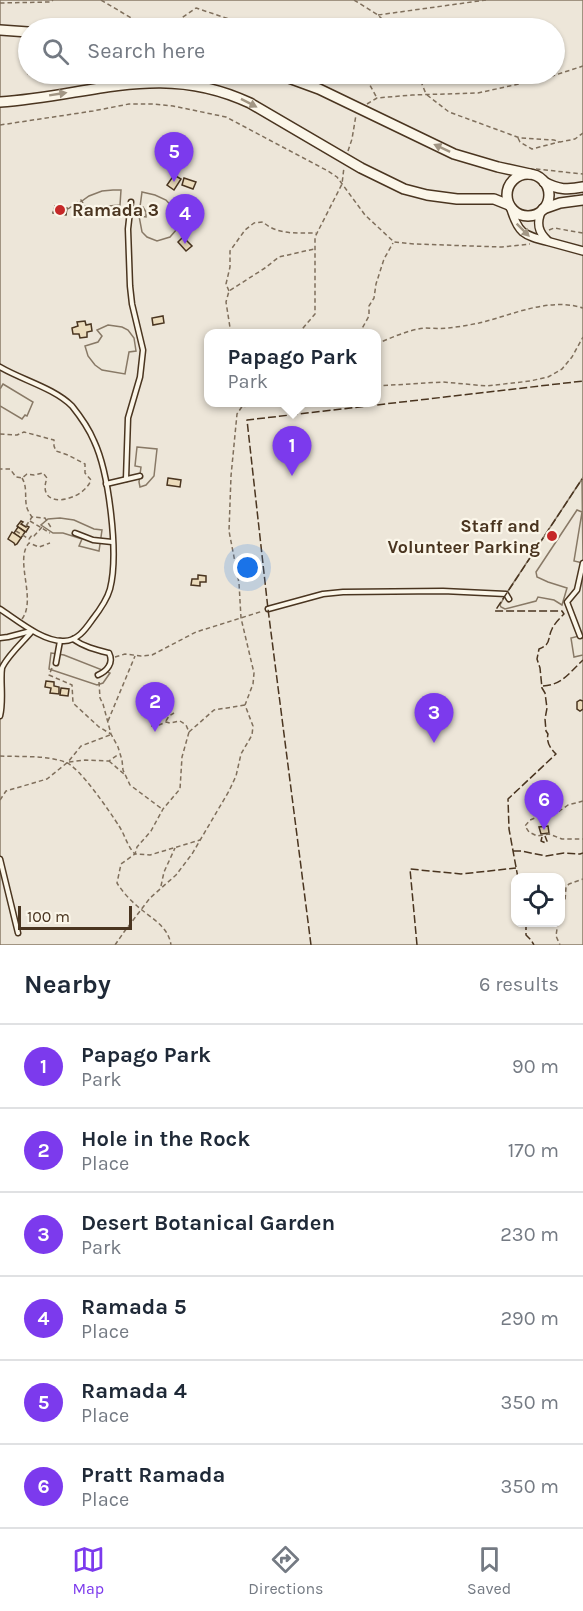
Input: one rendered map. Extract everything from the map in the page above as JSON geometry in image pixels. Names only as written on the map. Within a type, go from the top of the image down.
[{"type":"main road","points":[[0,30],[18,31]]},
{"type":"main road","points":[[0,102],[125,84]]},
{"type":"main road","points":[[189,84],[236,97],[345,159],[404,189],[444,197],[494,199],[510,206]]},
{"type":"main road","points":[[305,84],[454,154],[498,167],[531,171],[544,182],[558,189],[583,187]]},
{"type":"main road","points":[[531,171],[512,181],[507,193],[510,206],[514,211],[531,216],[560,203],[583,200]]},
{"type":"main road","points":[[542,210],[548,200],[544,182]]},
{"type":"street","points":[[510,206],[520,231],[530,237],[583,251]]},
{"type":"street","points":[[542,210],[538,219],[539,229],[548,241]]},
{"type":"lane","points":[[126,479],[128,418],[140,377],[143,350],[130,286],[128,229],[131,202]]},
{"type":"lane","points":[[0,367],[12,375],[55,394],[71,406],[94,440],[112,515],[113,566],[110,589],[100,610],[79,636],[73,639],[60,641],[32,631],[0,609]]},
{"type":"lane","points":[[106,484],[140,476]]},
{"type":"lane","points":[[75,533],[93,540],[112,542]]},
{"type":"lane","points":[[580,636],[565,601],[577,590],[583,563]]},
{"type":"lane","points":[[268,609],[323,594],[362,591],[506,594],[509,599]]},
{"type":"lane","points":[[0,638],[32,631]]},
{"type":"lane","points":[[0,716],[2,669],[32,631]]},
{"type":"lane","points":[[73,639],[78,643],[109,653],[112,658],[111,664],[104,673],[98,675]]},
{"type":"lane","points":[[57,663],[60,641]]},
{"type":"lane","points":[[0,858],[18,933]]},
{"type":"path","points":[[0,3],[51,2],[53,0]]},
{"type":"path","points":[[101,0],[133,18]]},
{"type":"path","points":[[354,0],[381,18]]},
{"type":"path","points":[[378,15],[486,0]]},
{"type":"path","points":[[182,18],[196,8],[226,18]]},
{"type":"path","points":[[565,72],[583,66]]},
{"type":"path","points":[[369,84],[377,98]]},
{"type":"path","points":[[422,84],[426,95],[449,112],[518,137],[560,142]]},
{"type":"path","points":[[302,329],[315,314],[316,233],[342,184],[345,159],[352,139],[356,113],[359,109],[377,98],[478,93],[519,84]]},
{"type":"path","points":[[0,125],[129,104],[173,106],[226,117],[337,177],[358,207],[394,242],[502,247],[531,243],[535,245]]},
{"type":"path","points":[[518,137],[520,142],[532,148],[575,139],[583,133]]},
{"type":"path","points":[[531,171],[583,174]]},
{"type":"path","points":[[68,209],[81,200],[87,209]]},
{"type":"path","points":[[230,329],[226,302],[229,291],[226,284],[230,267],[230,251],[245,230],[254,223],[263,222],[269,228],[284,233],[316,233]]},
{"type":"path","points":[[548,231],[554,228],[583,233]]},
{"type":"path","points":[[361,329],[369,316],[369,306],[374,298],[384,259],[394,242]]},
{"type":"path","points":[[229,291],[279,257],[315,249]]},
{"type":"path","points":[[381,342],[424,328],[447,328],[480,323],[531,308],[576,305],[583,308]]},
{"type":"path","points":[[381,386],[443,382],[487,386],[548,377],[562,369],[583,337]]},
{"type":"path","points":[[116,945],[150,898],[176,875],[192,854],[229,791],[236,776],[241,754],[252,735],[253,726],[245,705],[253,684],[254,673],[241,618],[239,583],[229,531],[237,414],[242,407]]},
{"type":"path","points":[[0,434],[17,435],[24,432],[54,440],[56,451],[85,464],[85,473],[91,480],[84,491],[54,500],[44,488],[47,478],[43,473],[34,476],[27,474],[22,478],[14,477],[10,469],[0,470]]},
{"type":"path","points":[[22,478],[25,482],[27,508],[32,517]]},
{"type":"path","points":[[26,526],[32,517]]},
{"type":"path","points":[[32,517],[45,518],[52,529]]},
{"type":"path","points":[[30,520],[50,533]]},
{"type":"path","points":[[16,531],[28,539],[42,527]]},
{"type":"path","points":[[20,622],[27,612],[24,565],[26,546],[29,543],[39,547],[50,543]]},
{"type":"path","points":[[112,658],[125,654],[152,655],[196,632],[268,609]]},
{"type":"path","points":[[108,722],[135,655]]},
{"type":"path","points":[[57,663],[49,675],[72,685],[73,702],[99,727],[111,734]]},
{"type":"path","points":[[98,675],[100,698],[130,785],[163,809]]},
{"type":"path","points":[[171,945],[170,936],[163,926],[141,909],[117,883],[121,864],[135,854],[137,847],[151,831],[163,809],[180,789],[182,757],[189,732],[214,710],[245,705]]},
{"type":"path","points":[[166,722],[174,713]]},
{"type":"path","points":[[151,726],[180,721],[186,725],[189,732]]},
{"type":"path","points":[[0,800],[6,791],[47,779],[68,762],[81,746],[111,734]]},
{"type":"path","points":[[109,761],[120,753]]},
{"type":"path","points":[[0,756],[47,758],[68,762],[109,761],[125,774]]},
{"type":"path","points":[[68,762],[93,789],[135,854],[150,855],[201,840]]},
{"type":"path","points":[[583,801],[568,805],[558,812],[547,813],[530,820],[525,826],[529,832],[537,836],[549,834],[567,840],[583,839]]},
{"type":"path","points":[[161,888],[164,872],[176,847]]},
{"type":"path","points":[[565,901],[566,887],[583,879]]},
{"type":"path","points":[[557,927],[556,936],[560,945]]},
{"type":"shaded area","points":[[0,0],[583,0],[583,945],[0,945]]},
{"type":"shaded area","points":[[121,190],[120,205],[97,207],[85,217],[75,206],[89,196],[102,191]]},
{"type":"shaded area","points":[[142,192],[166,200],[176,211],[177,229],[170,237],[157,241],[142,232],[139,216],[146,217],[146,212],[143,207],[140,207]]},
{"type":"shaded area","points":[[108,325],[128,330],[134,338],[136,351],[129,352],[125,374],[102,370],[88,356],[85,346],[98,342],[102,336],[97,330]]},
{"type":"shaded area","points":[[3,384],[33,402],[27,416],[25,415],[22,419],[0,406],[0,389]]},
{"type":"shaded area","points":[[137,447],[157,449],[154,476],[146,485],[140,487],[141,467],[135,466]]},
{"type":"shaded area","name":"Staff and Volunteer Parking","points":[[582,479],[583,563],[574,561],[582,512],[577,510],[536,572],[537,577],[567,588],[562,605],[554,600],[538,597],[536,601],[505,609],[501,607],[506,594]]},
{"type":"shaded area","points":[[48,519],[74,520],[102,530],[99,551],[79,546],[82,539],[63,533],[53,533],[41,525]]},
{"type":"shaded area","points":[[583,635],[583,655],[574,657],[571,638]]},
{"type":"shaded area","points":[[51,653],[64,655],[110,673],[103,683],[97,685],[49,669]]},
{"type":"building","points":[[174,175],[181,179],[174,190],[167,185]]},
{"type":"building","points":[[184,178],[196,182],[193,189],[182,185]]},
{"type":"building","name":"Ramada 3","points":[[55,206],[67,208],[66,215],[53,213]]},
{"type":"building","points":[[183,237],[192,246],[186,251],[178,242]]},
{"type":"building","points":[[163,316],[164,323],[153,325],[152,318]]},
{"type":"building","points":[[85,321],[86,325],[91,324],[92,331],[87,332],[87,337],[80,338],[79,334],[73,334],[72,328],[78,326],[77,322]]},
{"type":"building","points":[[168,478],[181,480],[180,487],[167,485]]},
{"type":"building","points":[[21,521],[23,522],[21,524],[29,527],[26,532],[17,526]]},
{"type":"building","points":[[18,527],[25,532],[21,538],[14,533]]},
{"type":"building","points":[[12,532],[21,538],[15,545],[8,539]]},
{"type":"building","points":[[198,575],[206,576],[206,582],[200,582],[200,586],[191,585],[192,579],[198,579]]},
{"type":"building","points":[[46,681],[54,682],[54,686],[59,687],[59,694],[50,693],[51,688],[45,687]]},
{"type":"building","points":[[61,688],[69,689],[68,696],[60,695]]},
{"type":"building","points":[[583,701],[583,709],[580,711],[577,709],[577,702]]},
{"type":"building","points":[[548,826],[549,833],[541,834],[539,827]]},
{"type":"fence","points":[[381,404],[583,381]]},
{"type":"fence","points":[[311,945],[268,609],[247,420],[359,407]]},
{"type":"fence","points":[[517,873],[509,829],[508,799],[556,754],[548,742],[545,719],[547,708],[537,659],[539,649],[548,643],[553,627],[564,614],[562,611],[495,611],[582,479]]},
{"type":"fence","points":[[543,686],[561,680],[583,660]]},
{"type":"fence","points":[[542,837],[541,841],[546,843],[545,836]]},
{"type":"fence","points":[[513,851],[546,856],[583,853]]},
{"type":"fence","points":[[417,945],[410,869],[461,874],[516,868]]},
{"type":"fence","points":[[526,927],[526,935],[534,945]]},
{"type":"place","name":"Ramada 4","points":[[174,182]]},
{"type":"place","name":"Ramada 3","points":[[60,210]]},
{"type":"place","name":"Ramada 5","points":[[185,244]]},
{"type":"place","name":"Papago Park","points":[[292,476]]},
{"type":"place","name":"Staff and Volunteer Parking","points":[[552,536]]},
{"type":"place","name":"Hole in the Rock","points":[[155,732]]},
{"type":"place","name":"Desert Botanical Garden","points":[[434,743]]},
{"type":"place","name":"Pratt Ramada","points":[[544,830]]}]
